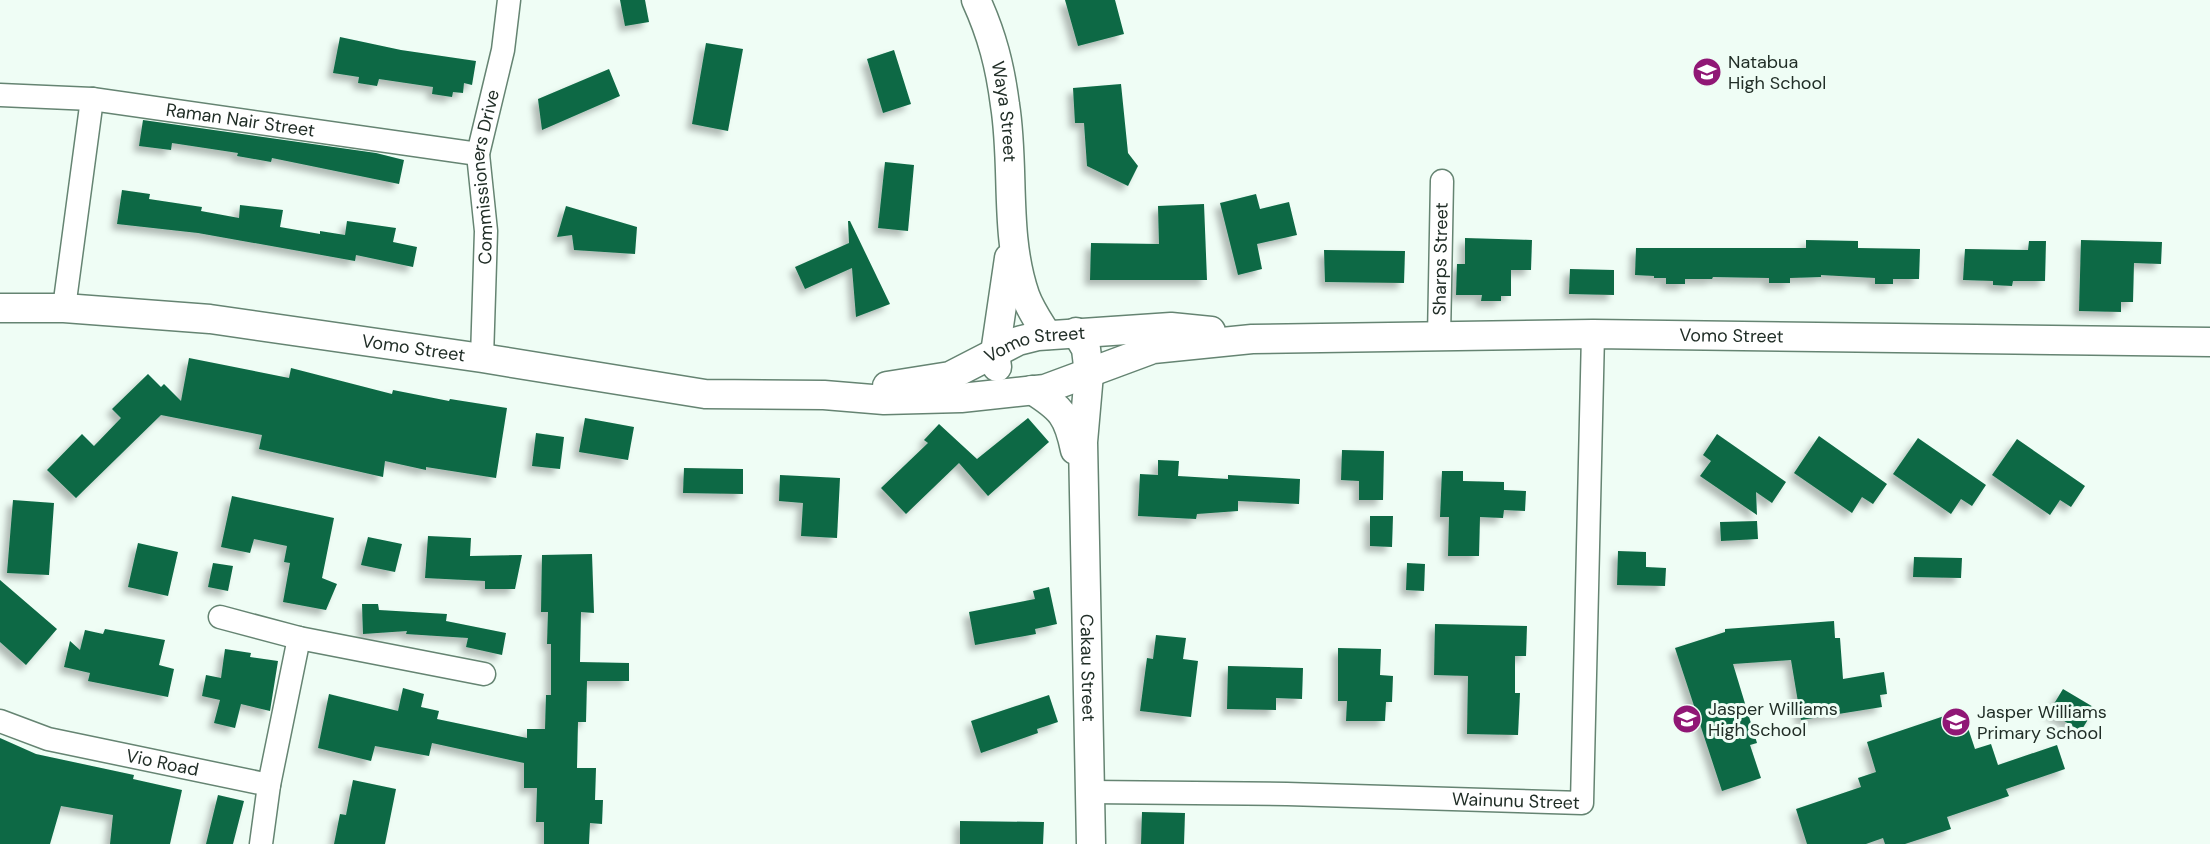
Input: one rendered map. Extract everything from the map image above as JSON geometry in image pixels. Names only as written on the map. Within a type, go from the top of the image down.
[{"type":"main road","name":"Waya Street","points":[[976,0],[992,36],[1006,106],[1012,226],[1025,296],[1047,335]]},
{"type":"main road","name":"Waya Street","points":[[995,353],[1004,303],[1012,226]]},
{"type":"main road","name":"Vomo Street","points":[[0,308],[64,308],[210,319],[482,358],[705,394],[824,395],[922,400],[1061,385],[1133,354],[1153,349],[1252,339],[1593,334],[2210,342]]},
{"type":"main road","name":"Vomo Street","points":[[824,395],[950,376],[1018,341],[1047,335],[1172,327],[1206,330],[1252,339]]},
{"type":"main road","name":"Cakau Street","points":[[1076,332],[1086,349],[1089,374],[1084,412],[1084,493],[1091,844]]},
{"type":"main road","points":[[995,353],[999,375],[1022,391]]},
{"type":"main road","name":"Cakau Street","points":[[1022,391],[1063,412],[1068,420],[1084,493]]},
{"type":"street","name":"Commissioners Drive","points":[[482,358],[486,231],[478,154],[502,50],[509,0]]},
{"type":"street","name":"Raman Nair Street","points":[[0,95],[92,99],[478,154]]},
{"type":"street","points":[[64,308],[92,99]]},
{"type":"street","name":"Sharps Street","points":[[1439,337],[1442,181]]},
{"type":"street","name":"Wainunu Street","points":[[1090,792],[1287,794],[1582,802],[1593,334]]},
{"type":"street","points":[[220,617],[299,638],[484,674]]},
{"type":"street","points":[[261,844],[269,785],[299,638]]},
{"type":"street","name":"Vio Road","points":[[0,721],[48,739],[269,785]]},
{"type":"building","points":[[620,0],[645,0],[649,22],[625,26]]},
{"type":"building","points":[[1065,0],[1115,0],[1124,34],[1078,46]]},
{"type":"building","points":[[340,37],[401,50],[476,61],[472,85],[464,83],[463,93],[453,92],[452,97],[432,94],[433,87],[379,79],[377,86],[358,83],[359,77],[333,73]]},
{"type":"building","points":[[706,43],[743,49],[728,131],[692,124]]},
{"type":"building","points":[[894,50],[911,104],[883,113],[867,59]]},
{"type":"building","points":[[609,69],[620,96],[542,130],[538,99]]},
{"type":"building","points":[[1121,84],[1128,153],[1138,166],[1128,186],[1087,166],[1084,123],[1075,123],[1073,88]]},
{"type":"building","points":[[143,120],[376,153],[404,160],[399,184],[272,158],[271,162],[237,156],[238,153],[172,143],[171,150],[139,146]]},
{"type":"building","points":[[885,162],[914,165],[908,231],[878,228]]},
{"type":"building","points":[[122,190],[150,194],[149,199],[202,207],[201,211],[239,218],[240,205],[283,210],[280,227],[320,234],[320,231],[345,235],[347,221],[396,228],[393,242],[417,247],[413,267],[356,255],[355,261],[198,233],[117,224]]},
{"type":"building","points":[[1256,194],[1260,209],[1289,202],[1297,235],[1257,244],[1262,269],[1238,275],[1220,203]]},
{"type":"building","points":[[1204,204],[1207,280],[1090,280],[1091,243],[1159,244],[1158,206]]},
{"type":"building","points":[[566,206],[637,227],[635,254],[574,250],[572,235],[557,237]]},
{"type":"building","points":[[848,221],[890,304],[856,317],[852,268],[805,289],[795,267],[849,243]]},
{"type":"building","points":[[1465,238],[1532,240],[1531,270],[1511,270],[1511,296],[1501,296],[1501,301],[1481,301],[1482,295],[1456,295],[1457,264],[1465,264]]},
{"type":"building","points":[[1806,240],[1858,241],[1858,248],[1920,249],[1919,279],[1893,279],[1893,284],[1875,284],[1875,278],[1821,275],[1821,277],[1790,278],[1790,283],[1769,283],[1769,278],[1713,277],[1712,279],[1685,279],[1685,284],[1666,284],[1666,278],[1635,275],[1636,248],[1806,248]]},
{"type":"building","points":[[2081,240],[2162,242],[2161,264],[2134,263],[2133,302],[2121,302],[2121,312],[2079,311]]},
{"type":"building","points":[[2029,241],[2046,241],[2045,281],[2013,281],[2012,286],[1993,285],[1993,281],[1963,280],[1965,249],[2028,250]]},
{"type":"building","points":[[1324,250],[1405,251],[1404,283],[1325,282]]},
{"type":"building","points":[[1570,269],[1614,270],[1614,295],[1569,294]]},
{"type":"building","points":[[189,358],[289,378],[291,368],[392,394],[393,390],[449,401],[450,399],[507,408],[496,478],[426,467],[426,470],[385,461],[383,477],[259,449],[262,435],[161,415],[76,498],[47,470],[82,434],[94,446],[121,418],[112,409],[148,374],[161,387],[164,384],[181,401]]},
{"type":"building","points":[[585,418],[634,427],[628,460],[579,452]]},
{"type":"building","points":[[1028,418],[1049,442],[988,496],[959,463],[906,514],[881,488],[928,443],[924,440],[939,424],[977,459]]},
{"type":"building","points":[[536,433],[564,437],[560,469],[532,466]]},
{"type":"building","points":[[1717,434],[1786,482],[1772,503],[1756,492],[1757,515],[1700,476],[1711,461],[1703,455]]},
{"type":"building","points":[[1819,436],[1887,484],[1873,504],[1862,497],[1852,513],[1794,473]]},
{"type":"building","points":[[1918,438],[1986,485],[1972,506],[1961,499],[1951,514],[1893,474]]},
{"type":"building","points":[[2017,439],[2085,486],[2071,507],[2060,500],[2050,515],[1992,475]]},
{"type":"building","points":[[1342,450],[1384,451],[1383,500],[1359,500],[1359,481],[1341,480]]},
{"type":"building","points":[[1158,460],[1179,461],[1178,476],[1228,479],[1228,475],[1300,479],[1299,504],[1238,501],[1238,511],[1197,514],[1196,519],[1138,516],[1140,474],[1158,475]]},
{"type":"building","points":[[684,468],[743,469],[743,494],[683,493]]},
{"type":"building","points":[[1442,471],[1463,471],[1463,481],[1504,482],[1504,490],[1526,491],[1525,511],[1504,510],[1503,518],[1480,517],[1479,556],[1448,556],[1449,517],[1440,517]]},
{"type":"building","points":[[780,475],[840,478],[837,538],[801,536],[803,503],[779,501]]},
{"type":"building","points":[[232,496],[334,518],[322,578],[337,584],[326,610],[283,602],[290,563],[284,562],[287,546],[254,539],[250,553],[221,547]]},
{"type":"building","points":[[13,500],[54,503],[49,575],[7,573]]},
{"type":"building","points":[[1370,516],[1393,516],[1392,547],[1370,546]]},
{"type":"building","points":[[1757,521],[1758,539],[1721,541],[1720,522]]},
{"type":"building","points":[[428,536],[471,538],[470,556],[522,555],[515,589],[485,589],[485,581],[425,578]]},
{"type":"building","points":[[368,537],[402,544],[395,572],[361,565]]},
{"type":"building","points":[[138,543],[178,552],[168,596],[128,587]]},
{"type":"building","points":[[1618,551],[1646,552],[1646,567],[1666,568],[1665,586],[1617,585]]},
{"type":"building","points":[[592,554],[594,613],[581,612],[580,662],[629,663],[629,681],[587,681],[586,722],[578,722],[577,768],[596,768],[595,800],[603,800],[602,824],[590,823],[589,844],[544,844],[544,822],[536,822],[537,788],[524,788],[524,763],[432,743],[429,756],[375,746],[371,761],[318,748],[329,694],[398,711],[403,688],[424,694],[421,707],[439,711],[437,719],[527,738],[527,729],[545,729],[546,695],[551,695],[551,644],[547,644],[548,612],[541,612],[542,555]]},
{"type":"building","points":[[1914,557],[1962,558],[1961,578],[1913,577]]},
{"type":"building","points":[[213,563],[233,566],[228,591],[208,587]]},
{"type":"building","points":[[1407,563],[1425,564],[1424,591],[1406,590]]},
{"type":"building","points":[[0,580],[57,629],[26,665],[0,642]]},
{"type":"building","points":[[1049,587],[1057,624],[1035,629],[1036,634],[975,645],[969,612],[1035,599],[1033,591]]},
{"type":"building","points":[[362,604],[378,604],[379,610],[447,614],[446,621],[506,633],[502,655],[466,647],[468,638],[406,634],[407,631],[363,634]]},
{"type":"building","points":[[1834,621],[1835,638],[1840,638],[1843,679],[1884,672],[1887,694],[1880,695],[1882,707],[1801,720],[1791,660],[1733,664],[1757,743],[1750,745],[1761,778],[1722,791],[1675,648],[1725,632],[1725,629]]},
{"type":"building","points":[[1435,624],[1527,626],[1526,656],[1515,656],[1515,693],[1520,693],[1518,735],[1467,734],[1468,676],[1434,675]]},
{"type":"building","points":[[105,629],[165,640],[159,665],[174,669],[168,697],[88,681],[90,673],[64,667],[70,641],[80,650],[85,630],[103,634]]},
{"type":"building","points":[[1156,635],[1186,638],[1183,659],[1198,661],[1191,717],[1140,711],[1147,658],[1153,659]]},
{"type":"building","points":[[1338,648],[1381,649],[1380,675],[1393,676],[1392,702],[1386,702],[1385,721],[1346,721],[1347,701],[1338,701]]},
{"type":"building","points":[[225,649],[251,653],[250,657],[278,661],[270,711],[241,704],[235,728],[214,723],[220,700],[202,696],[206,675],[221,678]]},
{"type":"building","points":[[1228,666],[1303,668],[1302,699],[1276,698],[1276,710],[1227,709]]},
{"type":"building","points":[[2063,689],[2095,708],[2081,731],[2049,712]]},
{"type":"building","points":[[1049,695],[1058,722],[1037,729],[1038,733],[981,753],[971,721]]},
{"type":"building","points":[[1962,710],[1975,749],[1991,744],[1998,765],[2057,745],[2065,769],[2006,789],[2009,796],[1947,817],[1951,829],[1905,844],[1885,844],[1883,838],[1866,844],[1807,844],[1796,809],[1861,787],[1858,778],[1876,772],[1867,742]]},
{"type":"building","points":[[0,738],[36,754],[134,775],[133,779],[182,790],[170,844],[110,844],[113,815],[61,806],[50,844],[0,844]]},
{"type":"building","points":[[353,780],[396,789],[385,844],[334,844],[340,814],[346,815]]},
{"type":"building","points":[[218,795],[244,801],[233,844],[206,844]]},
{"type":"building","points":[[1142,812],[1185,813],[1184,844],[1141,844]]},
{"type":"building","points":[[960,821],[1044,822],[1043,844],[960,844]]},
{"type":"place","name":"Natabua High School","points":[[1707,72]]},
{"type":"place","name":"Jasper Williams High School","points":[[1687,719]]},
{"type":"place","name":"Jasper Williams Primary School","points":[[1956,722]]}]
